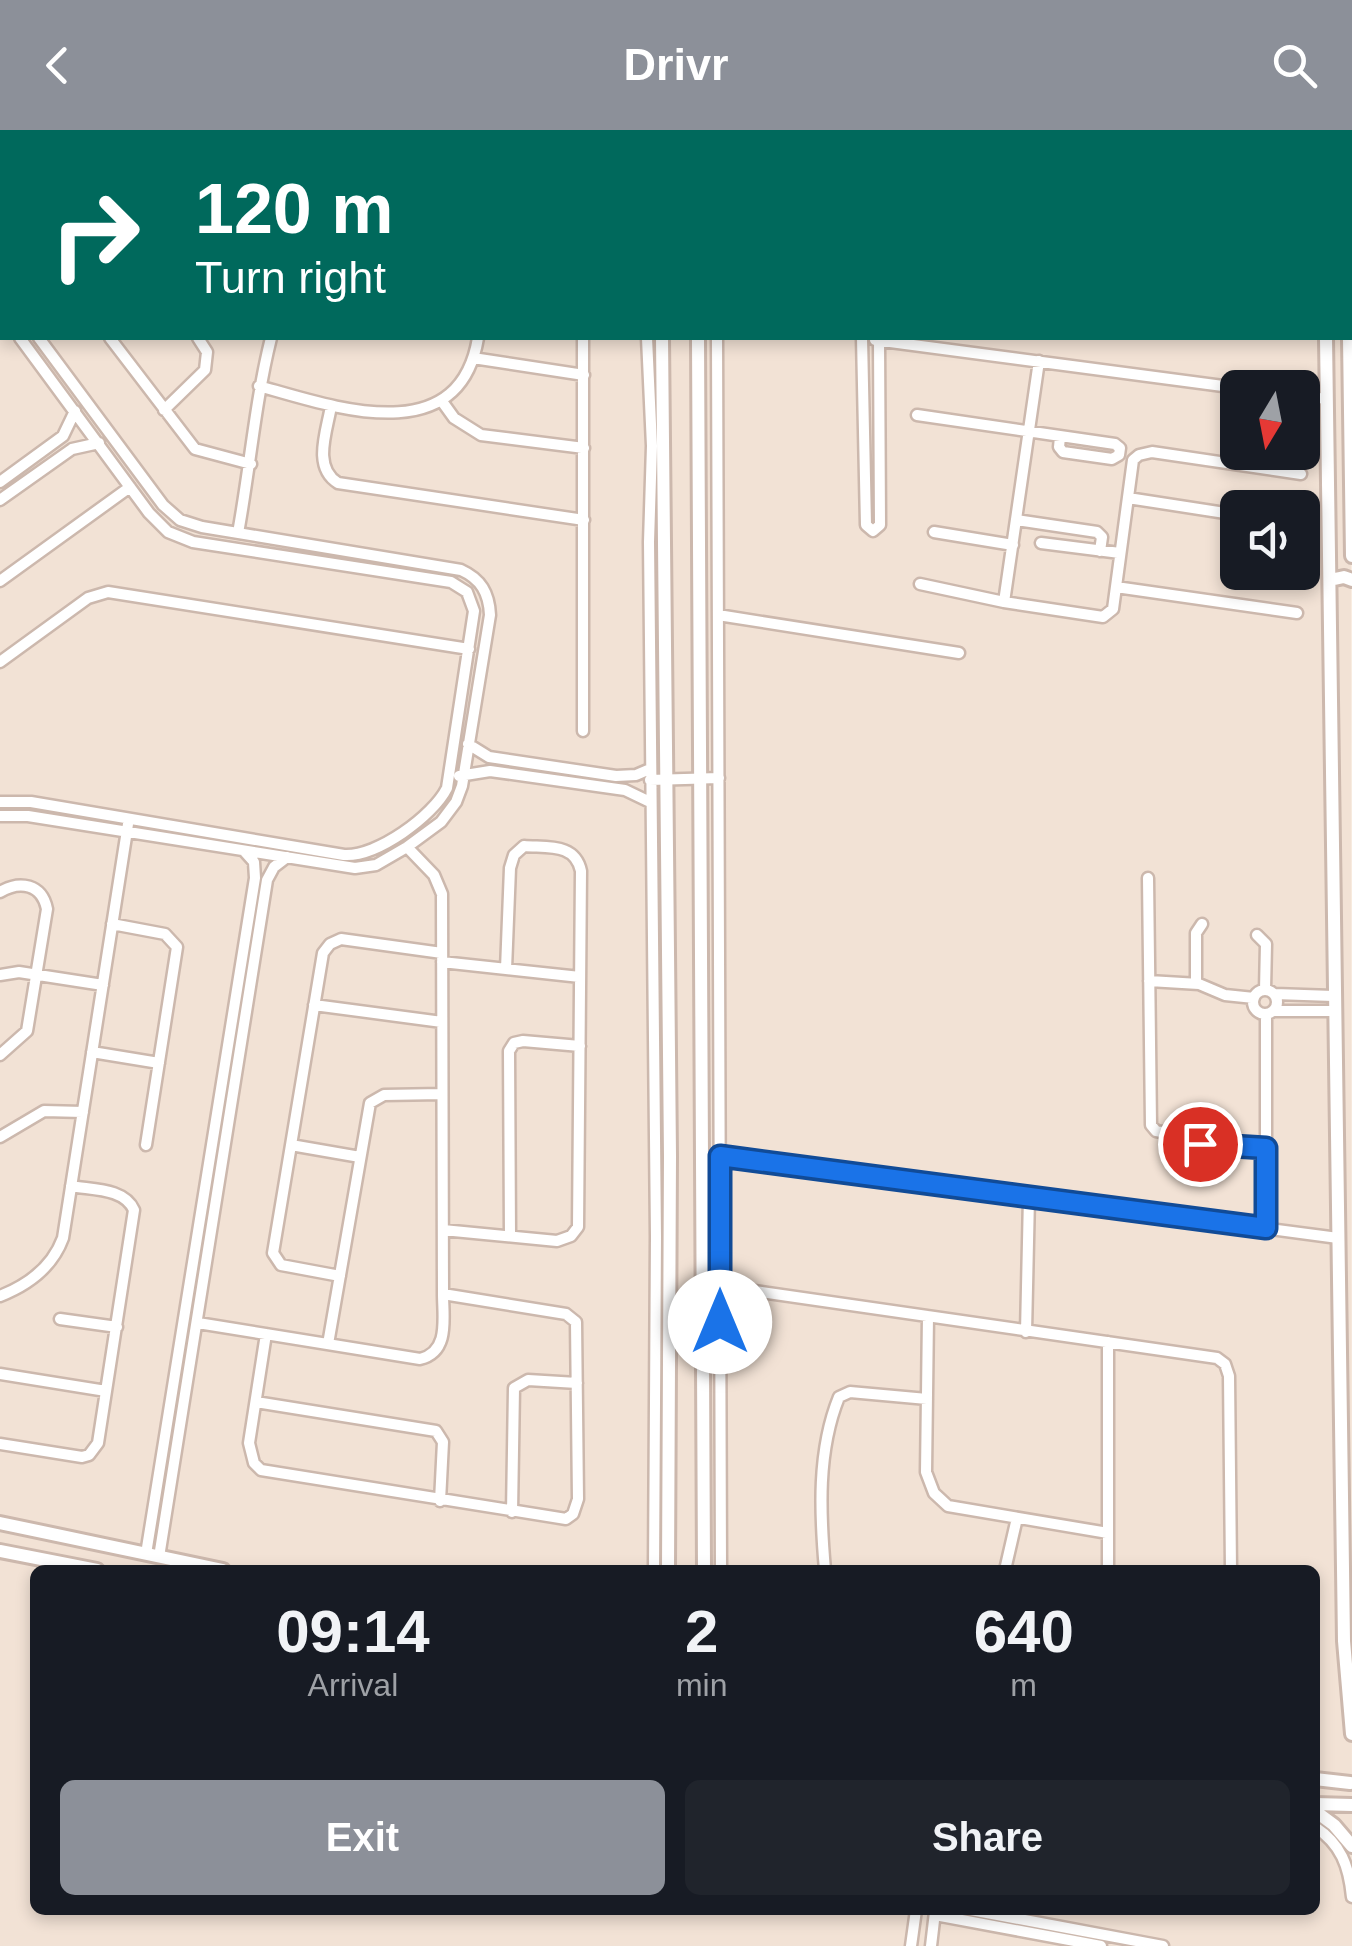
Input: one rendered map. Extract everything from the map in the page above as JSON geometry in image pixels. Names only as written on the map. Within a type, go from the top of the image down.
[{"type":"street","points":[[0,802],[31,802],[354,856],[372,851],[434,808],[447,788],[474,611],[472,601],[460,586],[180,538],[158,522],[22,340]]},
{"type":"street","points":[[0,816],[28,816],[364,868],[382,862],[447,815],[459,794],[490,615],[486,592],[461,570],[238,534],[191,524],[171,513],[41,340]]},
{"type":"street","points":[[112,340],[195,450],[251,464]]},
{"type":"street","points":[[164,410],[206,370],[206,352],[199,340]]},
{"type":"street","points":[[238,534],[251,464],[259,386],[270,340]]},
{"type":"street","points":[[259,386],[331,406],[398,414],[419,410],[441,400],[460,382],[478,340]]},
{"type":"street","points":[[583,340],[584,732]]},
{"type":"street","points":[[647,340],[655,776],[670,1156],[668,1565]]},
{"type":"street","points":[[655,776],[662,340]]},
{"type":"street","points":[[698,340],[704,1565]]},
{"type":"street","points":[[717,340],[721,1565]]},
{"type":"street","points":[[861,340],[866,525],[873,531],[880,525],[879,340],[1220,386]]},
{"type":"street","points":[[1326,340],[1338,1238],[1352,1734]]},
{"type":"street","points":[[1330,560],[1338,564],[1352,558],[1349,340]]},
{"type":"street","points":[[40,364],[52,355]]},
{"type":"street","points":[[473,358],[584,374]]},
{"type":"street","points":[[1004,602],[1039,361]]},
{"type":"street","points":[[1320,399],[1327,400]]},
{"type":"street","points":[[441,400],[466,428],[481,435],[584,448]]},
{"type":"street","points":[[331,406],[322,462],[326,474],[338,483],[584,520]]},
{"type":"street","points":[[0,482],[64,436],[74,411]]},
{"type":"street","points":[[918,415],[1115,444],[1120,448],[1119,455],[1112,459],[1063,452],[1060,437]]},
{"type":"street","points":[[864,419],[880,419]]},
{"type":"street","points":[[0,500],[72,449],[99,444]]},
{"type":"street","points":[[920,584],[1103,617],[1113,608],[1133,460],[1145,452],[1302,474]]},
{"type":"street","points":[[0,581],[130,487]]},
{"type":"street","points":[[1128,498],[1220,512]]},
{"type":"street","points":[[1016,520],[1097,532],[1102,537],[1100,550]]},
{"type":"street","points":[[1049,526],[1044,543],[1120,554]]},
{"type":"street","points":[[934,532],[1012,546]]},
{"type":"street","points":[[362,568],[365,554]]},
{"type":"street","points":[[1330,580],[1344,576],[1352,580]]},
{"type":"street","points":[[1116,587],[1298,613]]},
{"type":"street","points":[[0,662],[88,598],[108,592],[469,649]]},
{"type":"street","points":[[718,615],[958,653]]},
{"type":"street","points":[[455,743],[469,744],[488,757],[616,776],[719,778]]},
{"type":"street","points":[[450,770],[464,776],[490,771],[626,790],[658,802]]},
{"type":"street","points":[[654,1565],[658,802]]},
{"type":"street","points":[[0,1296],[30,1281],[54,1257],[63,1238],[129,818]]},
{"type":"street","points":[[443,1230],[557,1241],[571,1236],[578,1227],[581,871],[577,858],[566,849],[524,846],[514,855],[510,868],[506,969]]},
{"type":"street","points":[[198,1323],[425,1358],[436,1351],[442,1338],[440,888],[434,875],[407,847]]},
{"type":"street","points":[[152,1555],[255,878],[254,862],[244,851]]},
{"type":"street","points":[[152,1555],[198,1323],[267,880],[274,867],[287,857]]},
{"type":"street","points":[[1148,878],[1152,1128],[1185,1136],[1205,1146],[1266,1148]]},
{"type":"street","points":[[0,892],[12,886],[29,885],[45,899],[47,909],[27,1032],[0,1055]]},
{"type":"street","points":[[112,924],[164,934],[177,947],[146,1145]]},
{"type":"street","points":[[1196,984],[1196,933],[1202,924]]},
{"type":"street","points":[[1257,935],[1266,944],[1270,992],[1278,1002],[1269,1013],[1266,1228]]},
{"type":"street","points":[[340,1276],[285,1266],[274,1258],[324,953],[335,940],[506,969],[580,977]]},
{"type":"street","points":[[0,975],[19,972],[103,985]]},
{"type":"street","points":[[1149,980],[1196,984],[1219,993],[1254,998],[1270,992],[1334,1004]]},
{"type":"street","points":[[1254,998],[1256,1009],[1269,1013],[1334,1004]]},
{"type":"street","points":[[314,1005],[442,1022]]},
{"type":"street","points":[[510,1236],[509,1051],[518,1041],[580,1046]]},
{"type":"street","points":[[92,1052],[160,1063]]},
{"type":"street","points":[[328,1344],[368,1108],[373,1098],[384,1095],[442,1094]]},
{"type":"street","points":[[0,1137],[44,1112],[83,1112]]},
{"type":"street","points":[[291,1145],[360,1158]]},
{"type":"street","points":[[720,1156],[1338,1238]]},
{"type":"street","points":[[0,1444],[74,1457],[89,1455],[98,1444],[134,1210],[132,1203],[120,1194],[71,1186]]},
{"type":"street","points":[[1026,1332],[1028,1197]]},
{"type":"street","points":[[720,1286],[1213,1356],[1227,1368],[1230,1565]]},
{"type":"street","points":[[266,1334],[250,1453],[254,1463],[268,1474],[557,1520],[573,1514],[577,1507],[578,1328],[572,1317],[443,1294]]},
{"type":"street","points":[[928,1316],[926,1472],[934,1492],[948,1506],[1108,1534]]},
{"type":"street","points":[[60,1318],[116,1327]]},
{"type":"street","points":[[1108,1342],[1108,1565]]},
{"type":"street","points":[[0,1374],[106,1390]]},
{"type":"street","points":[[512,1512],[514,1388],[528,1380],[576,1382]]},
{"type":"street","points":[[824,1565],[822,1452],[839,1397],[854,1392],[927,1399]]},
{"type":"street","points":[[256,1402],[436,1432],[443,1442],[440,1501]]},
{"type":"street","points":[[1006,1565],[1017,1518]]},
{"type":"street","points":[[0,1523],[200,1565]]},
{"type":"street","points":[[0,1551],[71,1565]]},
{"type":"street","points":[[1320,1779],[1351,1782],[1348,1794],[1352,1805],[1320,1807]]},
{"type":"street","points":[[1320,1812],[1352,1846]]},
{"type":"street","points":[[1320,1830],[1333,1841],[1344,1859],[1352,1897]]},
{"type":"street","points":[[911,1946],[915,1915]]},
{"type":"street","points":[[931,1946],[936,1915]]},
{"type":"street","points":[[950,1915],[1100,1946]]},
{"type":"street","points":[[997,1915],[1163,1946]]},
{"type":"shaded area","points":[[0,340],[1351,340],[1352,1946],[0,1946]]},
{"type":"route","points":[[720,1322],[720,1156],[1266,1228],[1266,1148],[1200,1144]]}]
